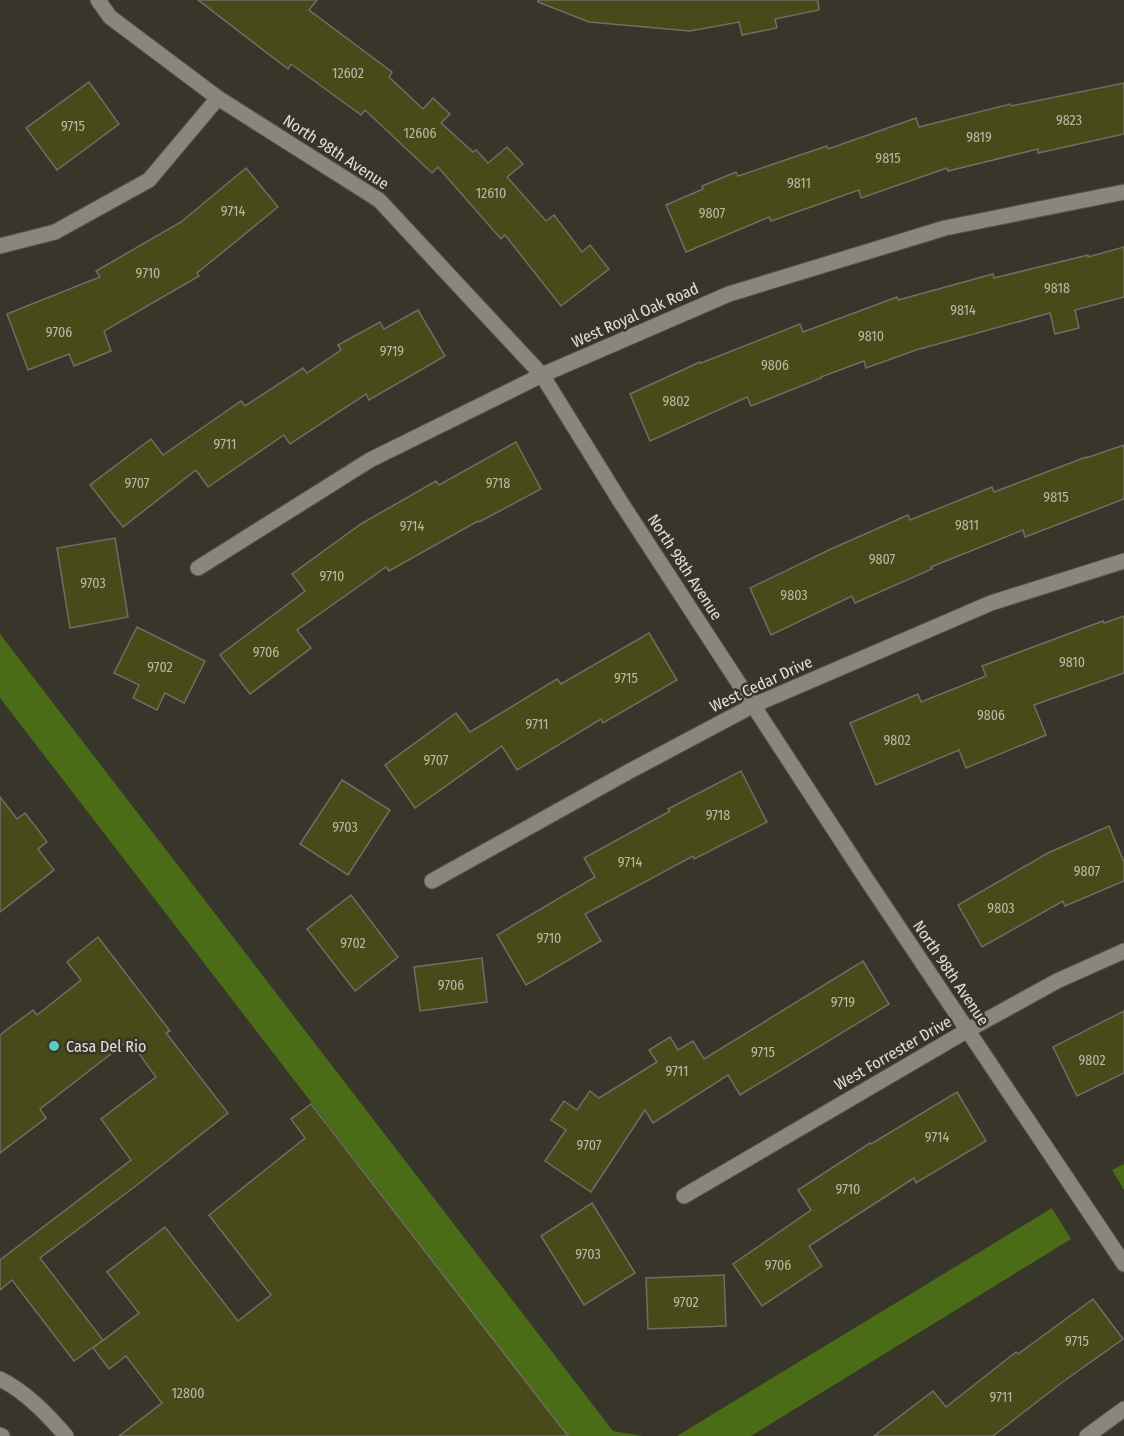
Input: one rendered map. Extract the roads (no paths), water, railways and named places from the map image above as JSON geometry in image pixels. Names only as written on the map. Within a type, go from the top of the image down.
[{"type":"street","name":"North 98th Avenue","points":[[99,0],[110,17],[218,98],[379,200],[542,375],[620,501],[864,877],[1124,1264]]},
{"type":"street","points":[[0,246],[55,232],[148,180],[218,98]]},
{"type":"street","name":"West Royal Oak Road","points":[[198,568],[370,460],[542,375],[729,294],[945,228],[1124,192]]},
{"type":"street","name":"West Cedar Drive","points":[[432,881],[754,705],[991,603],[1124,561]]},
{"type":"street","name":"West Forrester Drive","points":[[684,1196],[968,1030],[1057,981],[1124,951]]},
{"type":"street","points":[[0,1379],[30,1400],[53,1420],[66,1436]]},
{"type":"street","points":[[1087,1436],[1124,1409]]},
{"type":"place","name":"Casa Del Rio","points":[[54,1046]]}]
